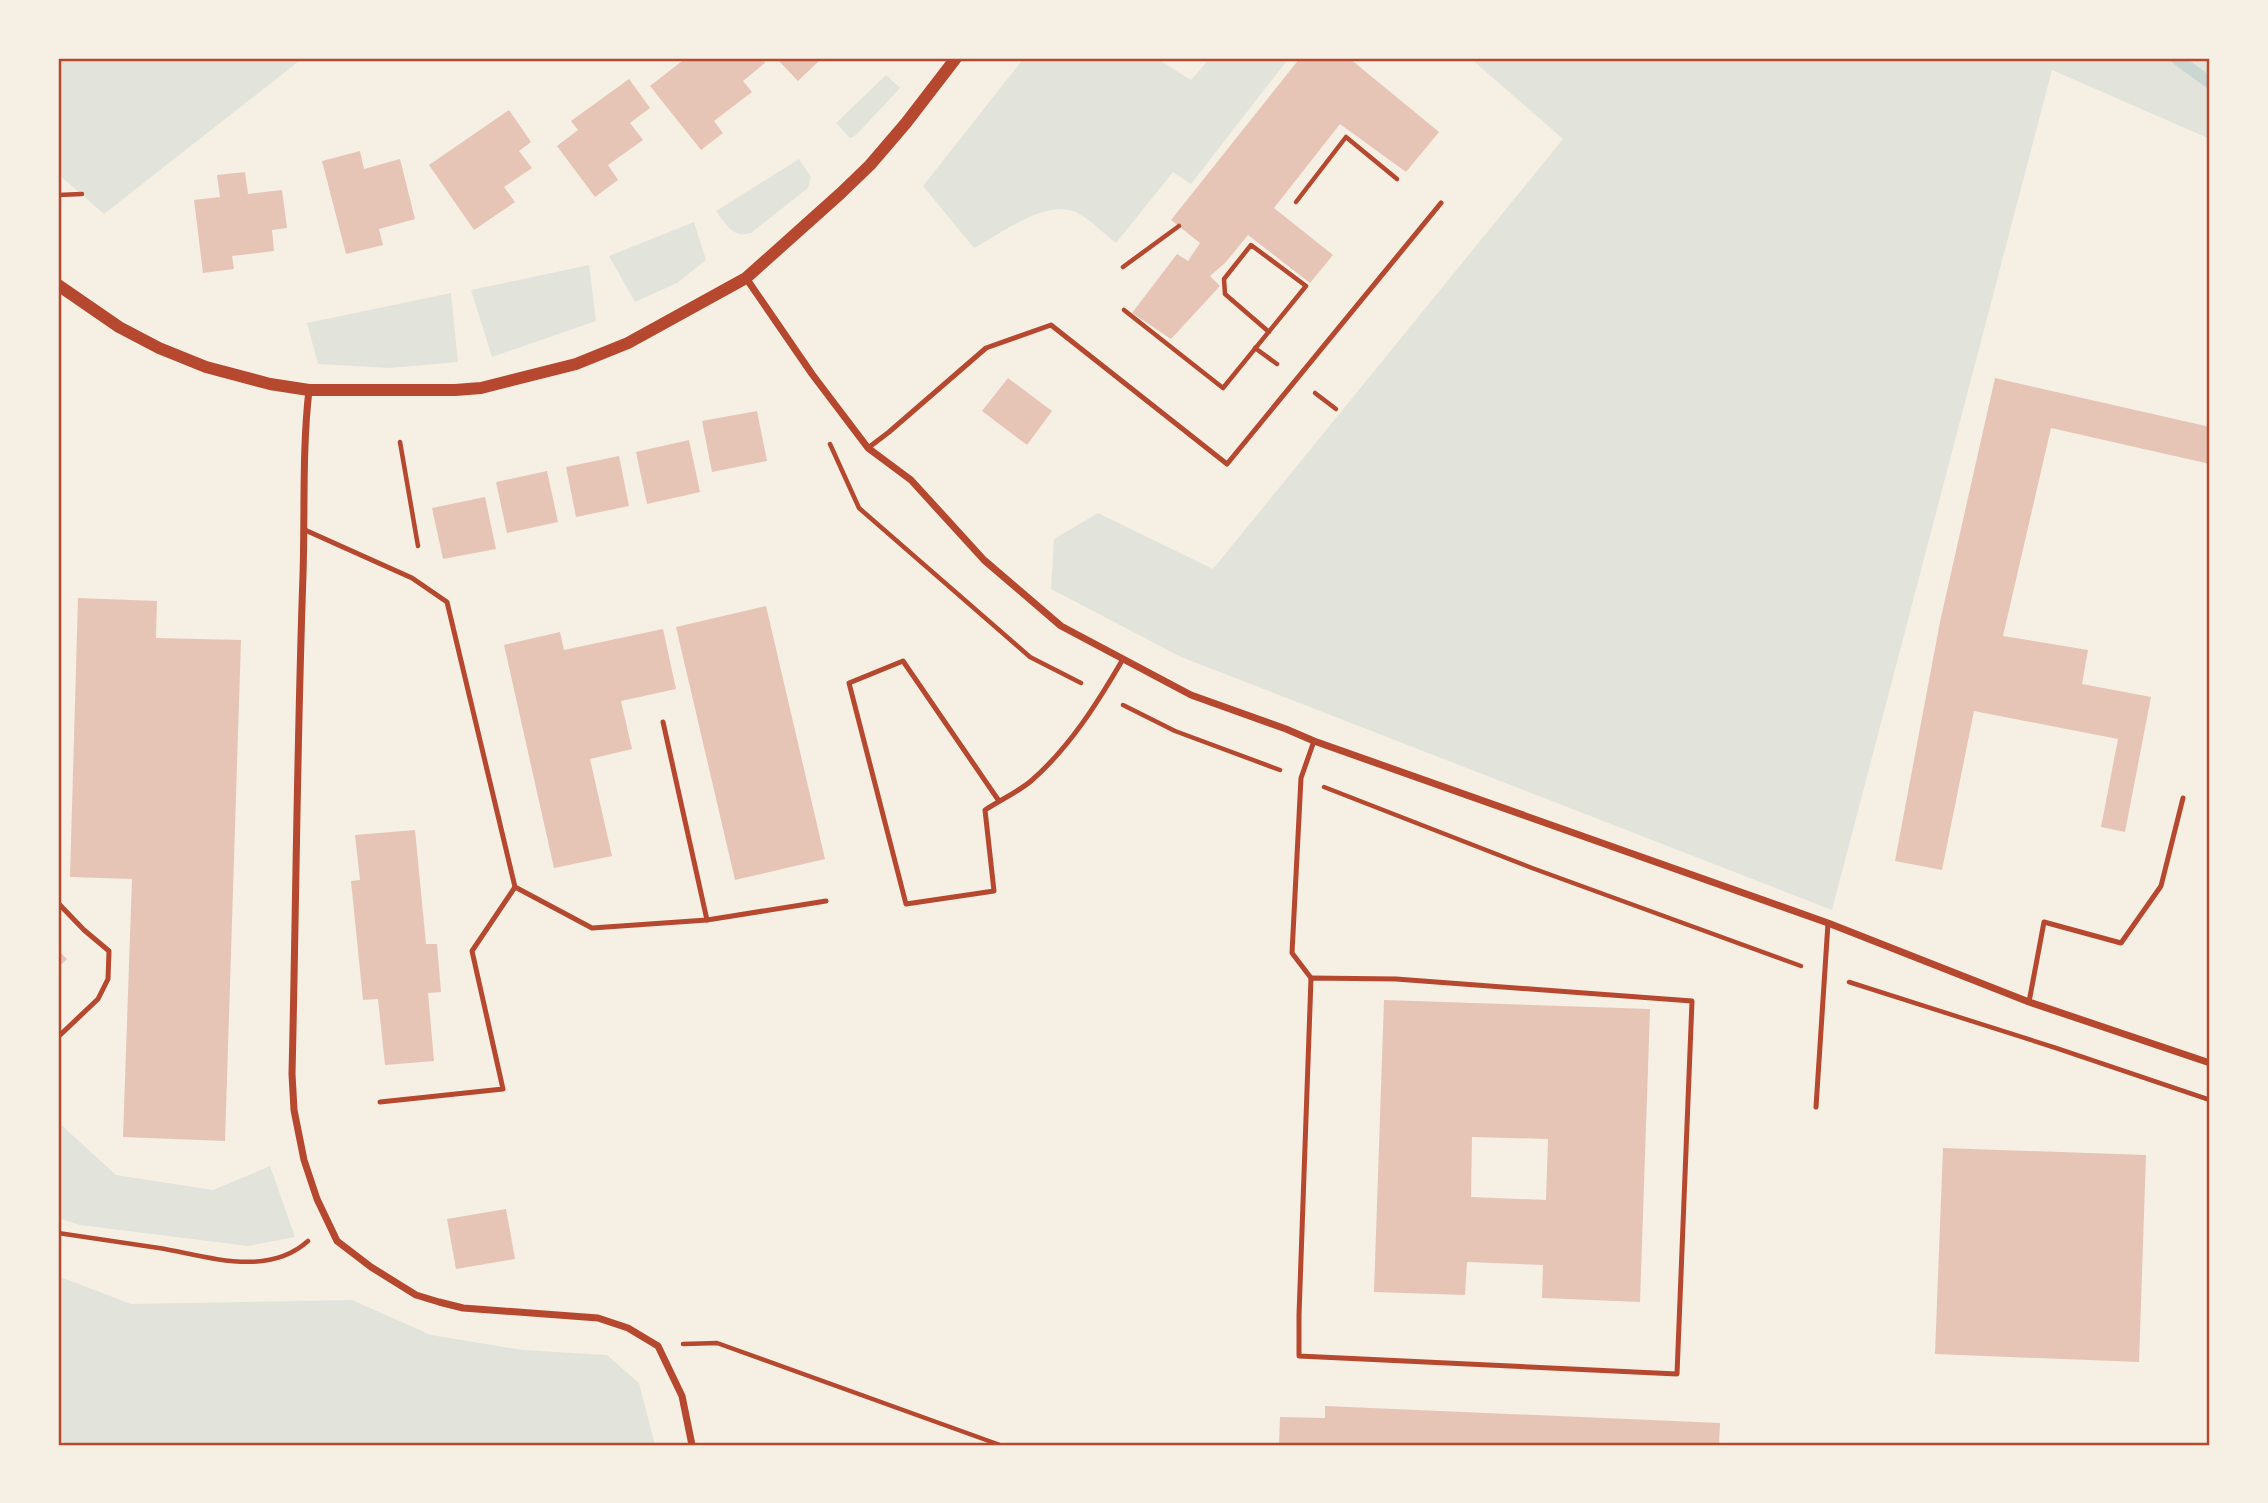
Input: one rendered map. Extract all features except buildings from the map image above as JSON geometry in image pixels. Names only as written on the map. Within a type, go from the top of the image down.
[{"type":"street","points":[[58,285],[119,327],[159,348],[206,367],[270,384],[309,390],[455,390],[481,388],[576,365],[628,343],[746,278],[870,165],[956,58]]},
{"type":"street","points":[[746,278],[812,374],[868,448],[911,481],[984,560],[1060,626],[1191,695],[1828,923],[2029,1002],[2210,1063]]},
{"type":"street","points":[[309,390],[305,427],[305,530],[297,740],[292,1074],[304,1160],[317,1199],[337,1241],[371,1267],[416,1295],[463,1308],[598,1318],[628,1328],[658,1346],[682,1396],[692,1445]]},
{"type":"lane","points":[[868,448],[986,348],[1051,325],[1227,464],[1441,203]]},
{"type":"lane","points":[[305,530],[412,578],[447,602],[514,887],[472,951],[503,1089],[380,1102]]},
{"type":"lane","points":[[999,800],[903,662],[849,683],[906,904],[994,891],[985,810],[1030,782],[1065,746],[1103,694],[1123,659]]},
{"type":"lane","points":[[663,722],[707,920]]},
{"type":"lane","points":[[1311,978],[1396,979],[1692,1001],[1677,1374],[1300,1356],[1299,1315],[1311,978],[1292,953],[1301,778],[1314,741]]},
{"type":"lane","points":[[2029,1002],[2044,922],[2121,943],[2161,886],[2183,798]]},
{"type":"lane","points":[[514,887],[592,928],[707,920],[826,901]]},
{"type":"lane","points":[[58,903],[109,951],[108,979],[98,999],[58,1037]]},
{"type":"lane","points":[[1816,1107],[1828,923]]},
{"type":"path","points":[[1296,202],[1346,137],[1397,179]]},
{"type":"path","points":[[58,195],[82,194]]},
{"type":"path","points":[[1123,267],[1179,226]]},
{"type":"path","points":[[1124,310],[1223,388],[1269,332],[1306,286],[1251,245],[1224,279],[1225,294],[1269,332]]},
{"type":"path","points":[[400,442],[418,546]]},
{"type":"path","points":[[58,1233],[233,1262],[277,1259],[307,1243],[310,1236]]},
{"type":"path","points":[[658,1346],[717,1343],[1000,1445]]},
{"type":"shaded area","points":[[58,58],[303,58],[104,214],[58,174]]},
{"type":"shaded area","points":[[1024,58],[1156,58],[1191,80],[1210,58],[1289,58],[1191,184],[1173,172],[1116,243],[1081,215],[1064,209],[1050,210],[1023,220],[974,248],[923,186]]},
{"type":"shaded area","points":[[1470,58],[2210,58],[2210,139],[2052,70],[1832,910],[1181,657],[1051,589],[1054,539],[1098,513],[1213,569],[1563,139]]},
{"type":"shaded area","points":[[886,75],[900,88],[856,135],[850,138],[836,123]]},
{"type":"shaded area","points":[[799,159],[811,177],[808,188],[751,233],[735,232],[716,211]]},
{"type":"shaded area","points":[[694,222],[706,260],[677,283],[635,302],[609,256]]},
{"type":"shaded area","points":[[589,265],[596,321],[492,357],[471,290]]},
{"type":"shaded area","points":[[451,293],[458,362],[389,368],[318,364],[307,323]]},
{"type":"shaded area","points":[[58,1122],[116,1175],[213,1190],[270,1166],[295,1237],[248,1246],[80,1225],[58,1218]]},
{"type":"shaded area","points":[[58,1276],[131,1304],[352,1300],[431,1335],[523,1350],[607,1355],[639,1383],[655,1445],[69,1445],[58,1439]]},
{"type":"waterway","points":[[2176,58],[2210,83]]}]
